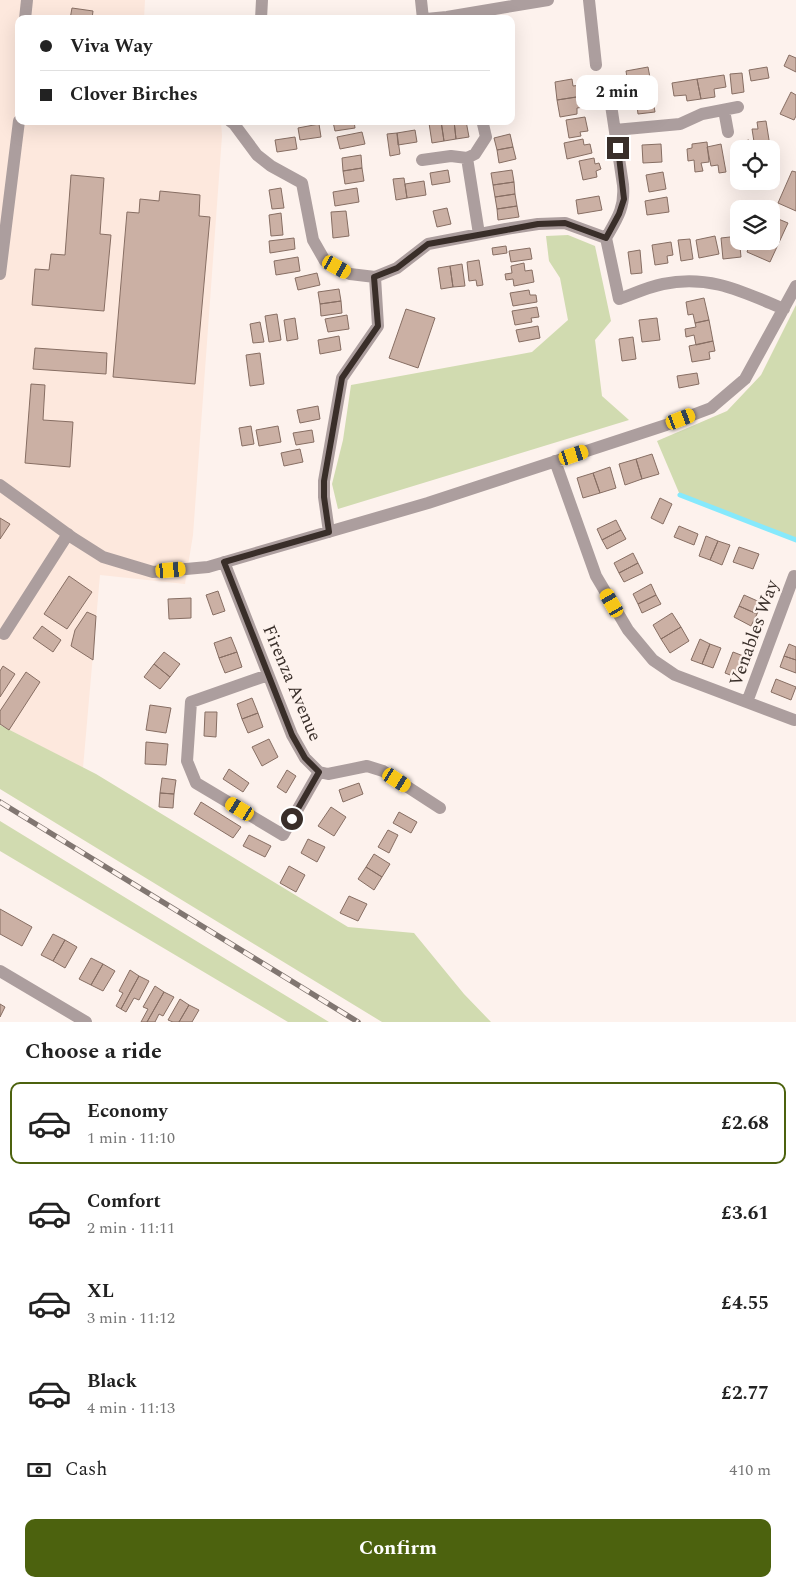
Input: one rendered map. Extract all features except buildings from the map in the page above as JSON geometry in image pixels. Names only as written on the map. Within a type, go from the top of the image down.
[{"type":"street","points":[[26,0],[26,15]]},
{"type":"street","points":[[261,15],[262,0]]},
{"type":"street","points":[[421,0],[424,15]]},
{"type":"street","points":[[459,15],[548,0]]},
{"type":"street","points":[[589,0],[596,66]]},
{"type":"street","points":[[608,85],[624,199],[619,214],[606,238],[620,299],[662,284],[693,280],[723,285],[784,309]]},
{"type":"street","points":[[615,130],[680,124],[702,114],[738,107]]},
{"type":"street","points":[[724,110],[728,132]]},
{"type":"street","points":[[0,274],[19,125]]},
{"type":"street","points":[[235,125],[257,155],[271,166],[302,183],[313,240],[325,261],[350,274],[374,277],[397,268],[428,244],[538,224],[565,223],[606,238]]},
{"type":"street","points":[[422,160],[451,156],[467,158],[475,154],[486,137],[483,125]]},
{"type":"street","points":[[467,158],[479,234]]},
{"type":"street","points":[[329,532],[324,497],[324,481],[340,388],[342,378],[378,326],[374,277]]},
{"type":"street","points":[[0,485],[103,557],[153,572],[208,567],[428,504],[666,425],[711,408],[746,378],[796,286]]},
{"type":"street","points":[[555,462],[596,576],[628,630],[653,660],[675,675],[794,720]]},
{"type":"street","points":[[4,634],[68,534]]},
{"type":"street","name":"Firenza Avenue","points":[[224,562],[292,735],[305,758],[319,772]]},
{"type":"street","name":"Venables Way","points":[[747,702],[794,576]]},
{"type":"street","points":[[268,675],[191,702],[187,761],[196,782],[283,835],[319,772],[328,774],[368,766],[383,771],[440,808]]},
{"type":"street","points":[[0,970],[86,1022]]},
{"type":"shaded area","points":[[0,0],[145,0],[144,15],[15,15],[15,125],[221,125],[193,535],[185,584],[100,575],[83,768],[0,725]]},
{"type":"green space","points":[[568,235],[595,246],[611,321],[595,340],[602,396],[629,420],[338,509],[332,484],[343,440],[351,385],[532,352],[568,320],[560,278],[549,261],[546,236]]},
{"type":"green space","points":[[796,305],[796,540],[680,495],[657,441],[727,411],[761,375]]},
{"type":"green space","points":[[0,725],[96,774],[348,927],[414,933],[464,994],[491,1022],[382,1022],[0,789]]},
{"type":"green space","points":[[0,821],[329,1022],[288,1022],[0,851]]},
{"type":"waterway","points":[[680,495],[796,540]]},
{"type":"railway","points":[[0,802],[358,1022]]},
{"type":"route","points":[[292,819],[319,772],[305,758],[292,735],[224,562],[329,532],[324,497],[324,481],[342,378],[378,326],[374,277],[397,268],[428,244],[538,224],[565,223],[606,238],[619,214],[624,199],[618,148]]}]
